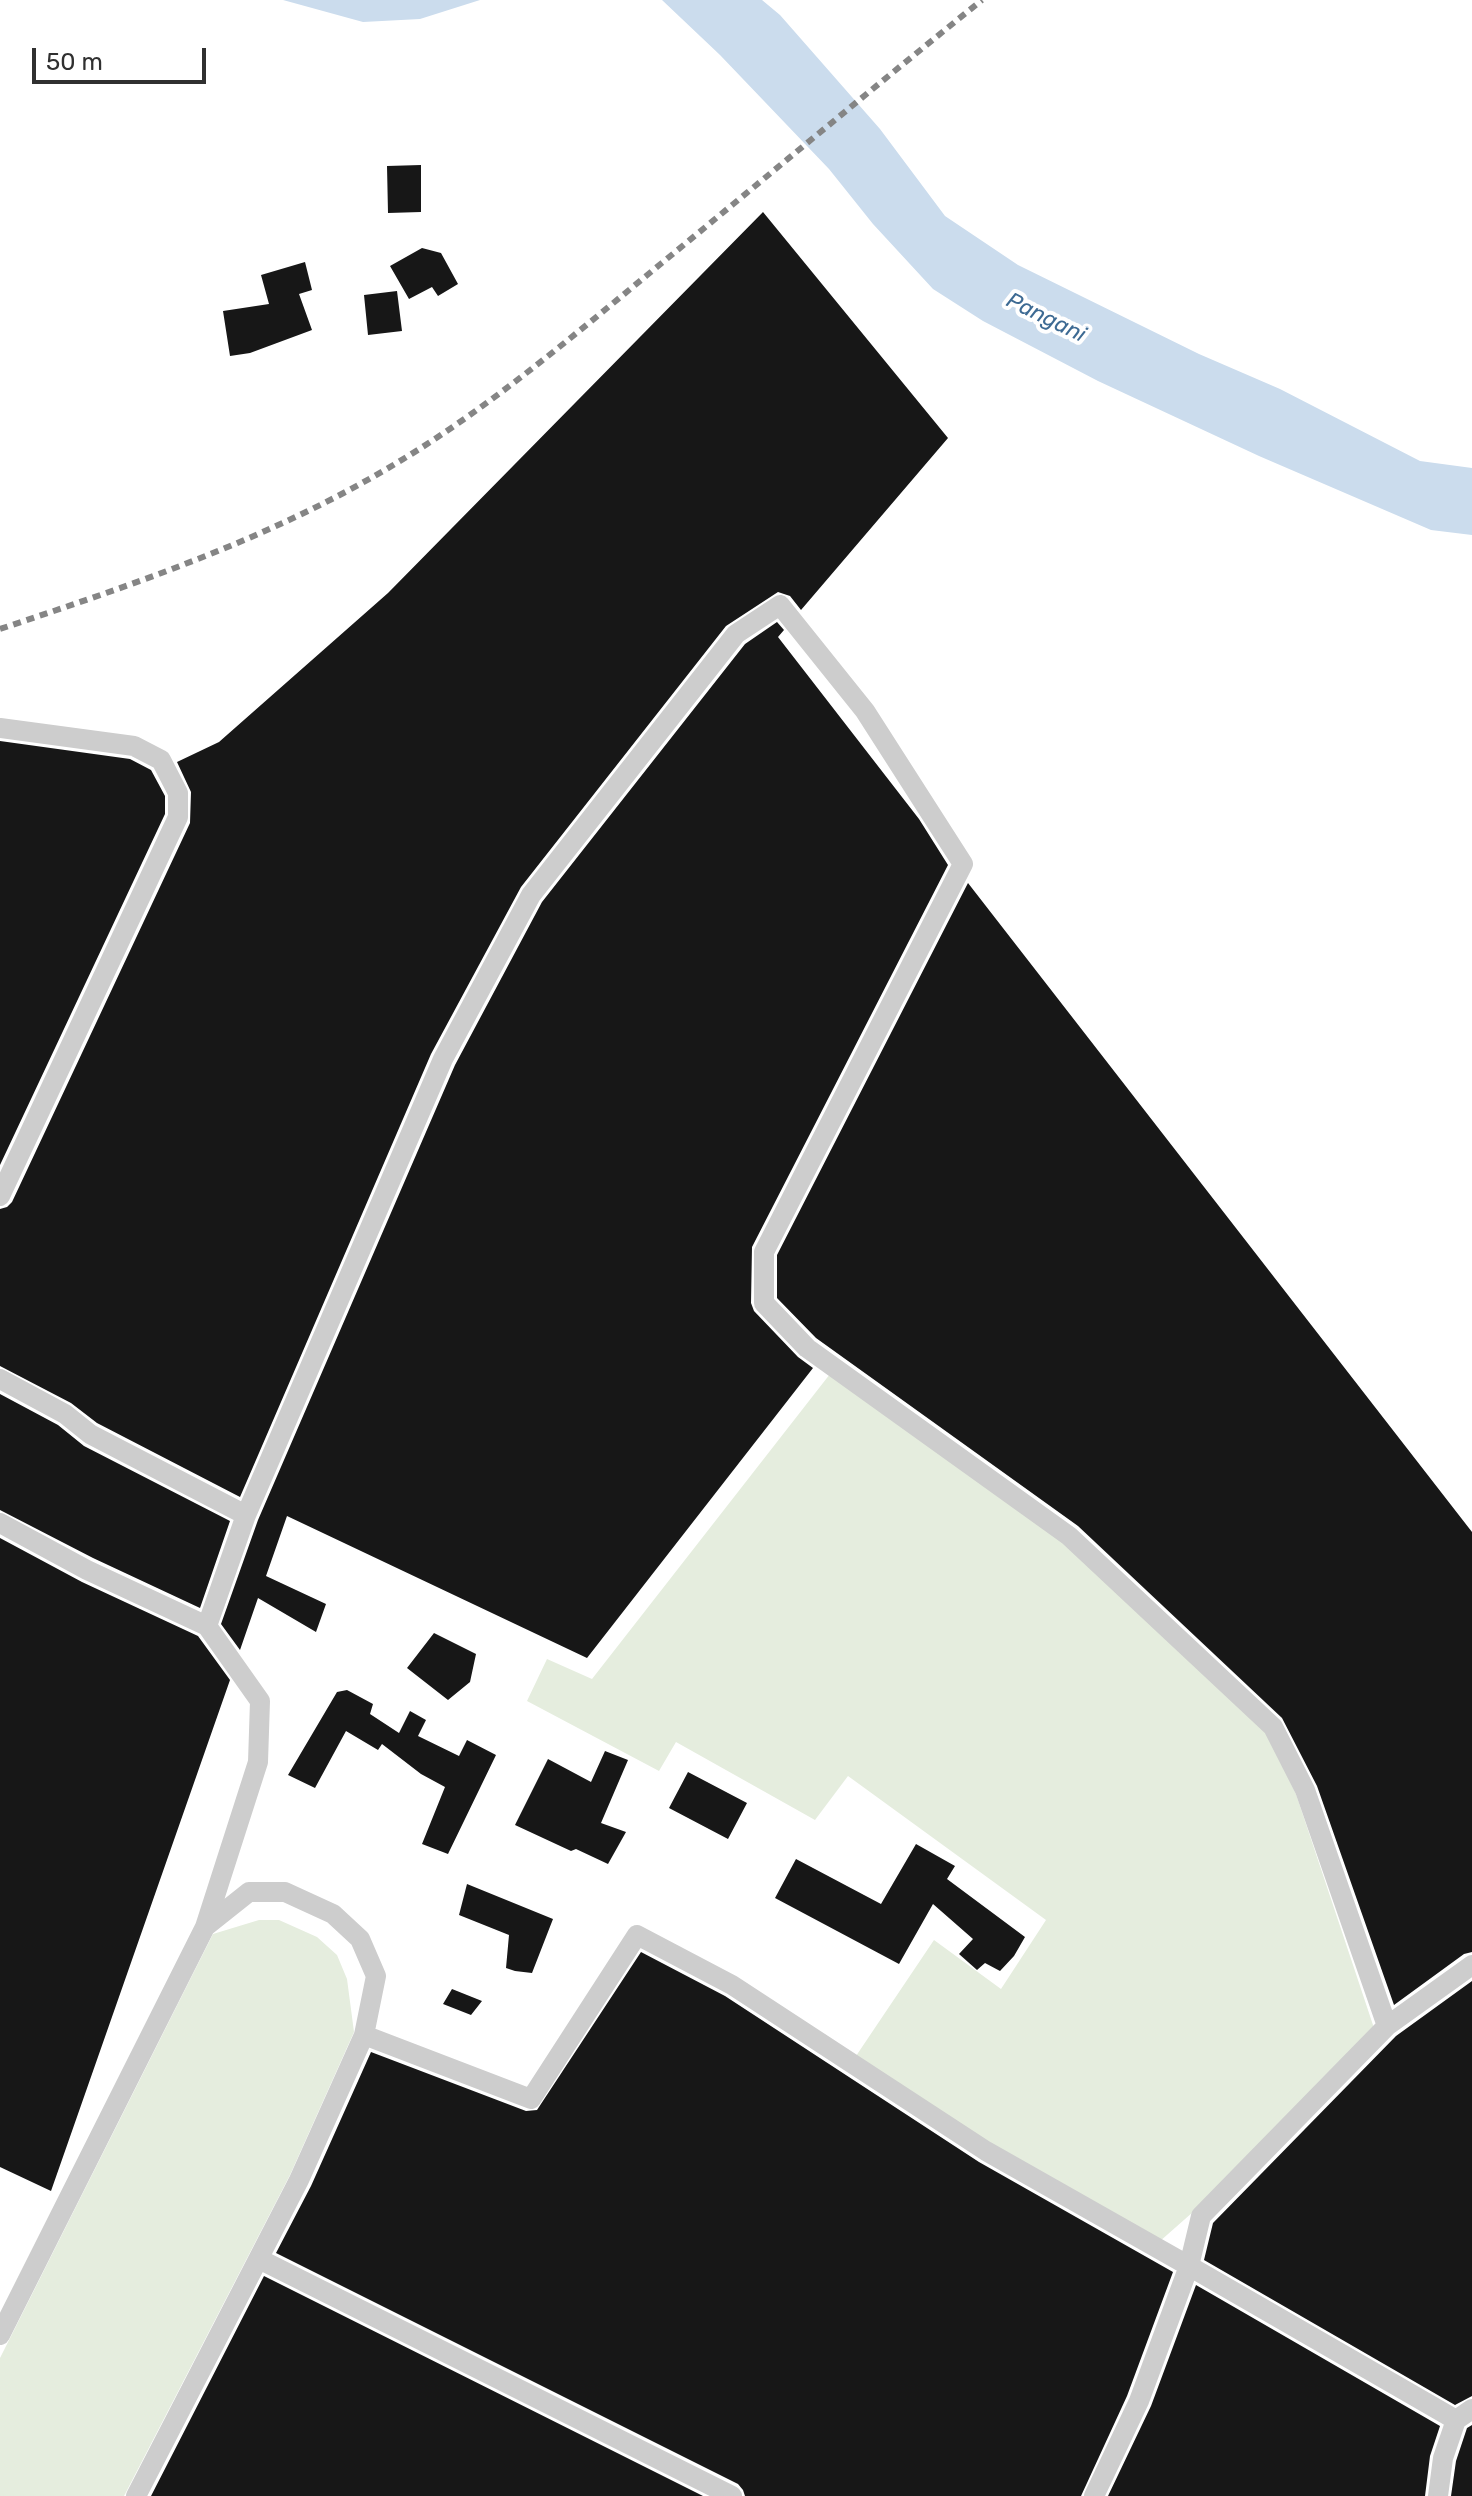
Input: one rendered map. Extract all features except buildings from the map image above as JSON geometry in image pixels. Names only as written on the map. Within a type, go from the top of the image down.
[{"type":"street","points":[[207,1626],[246,1515],[443,1059],[531,895],[736,634],[780,605],[865,711],[963,864],[764,1252],[764,1303],[807,1348],[1069,1536],[1273,1727],[1305,1790],[1387,2026]]},
{"type":"street","points":[[0,728],[134,746],[161,760],[178,793],[178,817],[0,1196]]},
{"type":"street","points":[[0,1379],[65,1414],[90,1434],[246,1515]]},
{"type":"street","points":[[0,1523],[87,1570],[207,1626],[260,1701],[258,1762],[205,1927],[0,2335]]},
{"type":"street","points":[[136,2496],[299,2180],[364,2035],[376,1976],[360,1939],[333,1914],[285,1892],[249,1892],[205,1927]]},
{"type":"street","points":[[364,2035],[531,2099],[637,1935],[732,1985],[986,2151],[1189,2266],[1464,2415],[1443,2458],[1438,2496]]},
{"type":"street","points":[[1094,2496],[1139,2401],[1189,2266],[1201,2216],[1387,2026],[1472,1965]]},
{"type":"street","points":[[259,2259],[732,2496]]},
{"type":"green space","points":[[830,1374],[1063,1543],[1266,1732],[1296,1794],[1374,2028],[1193,2212],[1159,2242],[990,2143],[856,2056],[934,1940],[1001,1989],[1046,1920],[848,1776],[815,1820],[676,1742],[659,1771],[527,1701],[547,1659],[592,1679]]},
{"type":"green space","points":[[259,1920],[279,1920],[317,1937],[337,1955],[347,1979],[354,2032],[290,2175],[124,2496],[0,2496],[0,2358],[213,1934]]},
{"type":"water","points":[[283,0],[480,0],[420,19],[363,22]]},
{"type":"water","name":"Pangani","points":[[662,0],[762,0],[780,15],[880,129],[945,216],[1018,265],[1199,354],[1280,389],[1420,461],[1472,468],[1472,535],[1431,530],[1259,456],[1098,381],[983,321],[933,289],[873,224],[829,169],[720,55]]},
{"type":"railway","points":[[0,629],[152,577],[252,537],[348,490],[428,443],[555,351],[982,0]]}]
